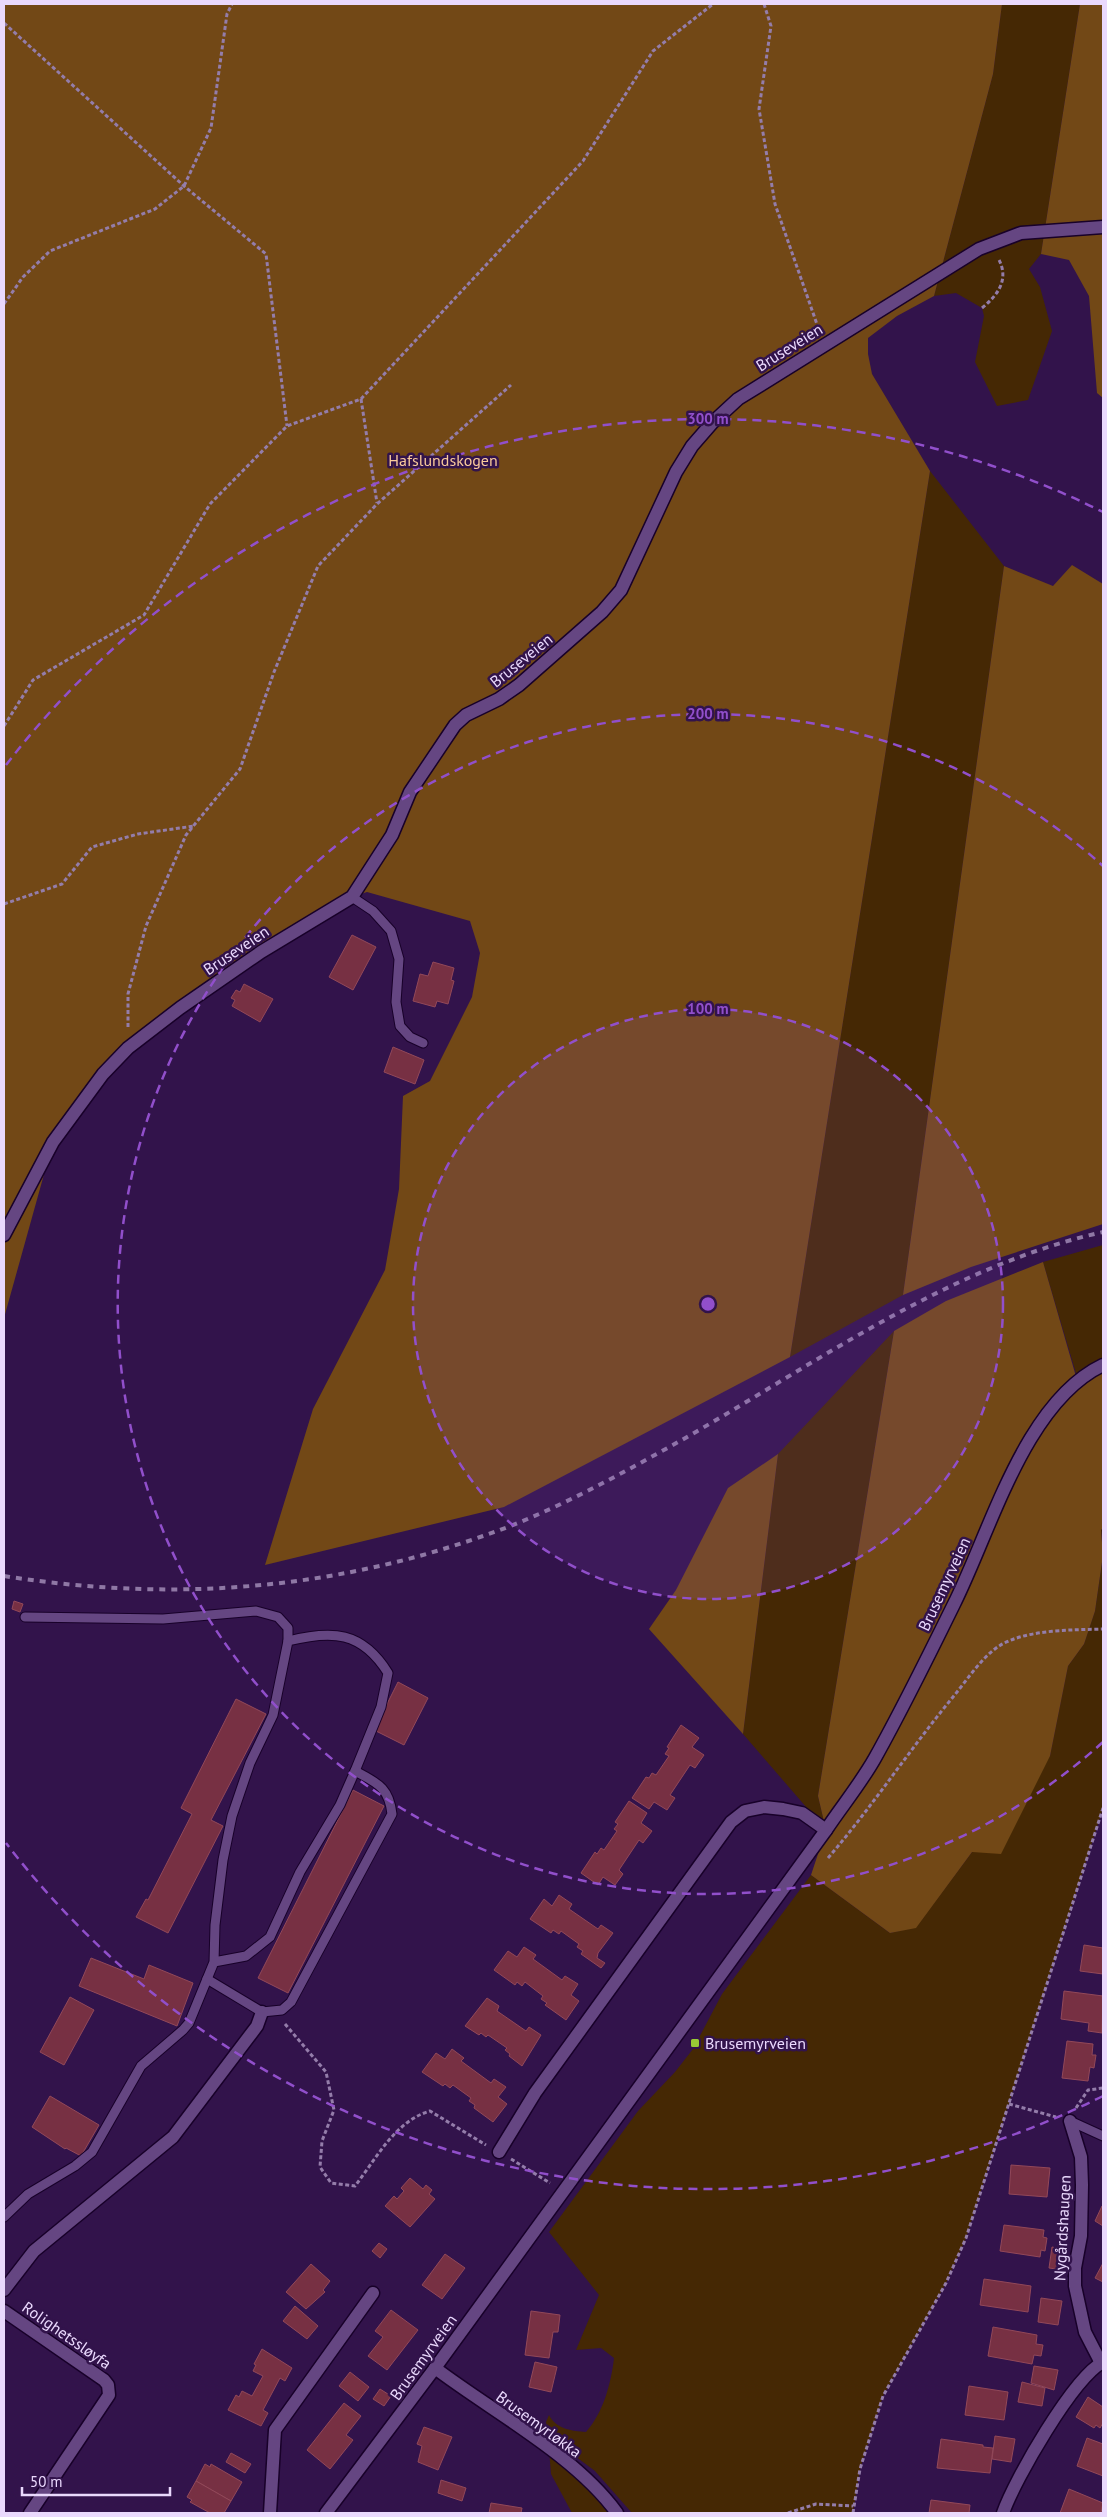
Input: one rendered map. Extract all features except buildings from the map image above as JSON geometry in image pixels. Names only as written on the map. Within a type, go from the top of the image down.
[{"type":"street","name":"Bruseveien","points":[[4,1235],[53,1142],[103,1074],[128,1048],[261,952],[352,897],[392,835],[410,792],[456,725],[466,715],[499,699],[519,685],[602,612],[621,590],[676,472],[692,446],[738,399],[990,245],[1021,233],[1038,230],[1103,227]]},
{"type":"street","name":"Brusemyrveien","points":[[326,2513],[564,2191],[826,1830],[874,1760],[955,1603],[1016,1466],[1046,1414],[1078,1380],[1103,1365]]},
{"type":"street","points":[[499,2152],[535,2093],[731,1822],[745,1811],[764,1807],[802,1813],[826,1830]]},
{"type":"street","points":[[4,2290],[34,2251],[173,2137],[256,2026],[262,2012]]},
{"type":"street","name":"Nygårdshaugen","points":[[1003,2513],[1021,2473],[1038,2443],[1078,2387],[1102,2363],[1085,2332],[1076,2292],[1075,2268],[1081,2236],[1082,2185],[1080,2157],[1070,2121]]},
{"type":"street","points":[[270,2513],[275,2430],[373,2293]]},
{"type":"street","name":"Rolighetssløyfa","points":[[4,2310],[104,2380],[108,2385],[109,2396],[30,2513]]},
{"type":"street","name":"Brusemyrløkka","points":[[435,2368],[565,2461],[587,2480],[617,2513]]},
{"type":"lane","points":[[352,897],[373,910],[391,931],[399,959],[396,1002],[400,1026],[410,1037],[423,1043]]},
{"type":"lane","points":[[4,2218],[28,2194],[75,2166],[92,2152],[140,2066],[189,2023],[214,1962],[215,1925],[223,1860],[232,1816],[250,1763],[273,1715],[288,1641],[288,1628],[278,1617],[256,1611],[163,1619],[26,1617]]},
{"type":"lane","points":[[214,1962],[246,1956],[270,1937],[300,1872],[340,1805],[381,1706],[388,1673],[376,1655],[354,1639],[317,1634],[288,1641]]},
{"type":"lane","points":[[207,1979],[262,2012],[275,2012],[291,2002],[392,1814],[391,1803],[383,1786],[355,1771]]},
{"type":"lane","points":[[1070,2121],[1103,2136]]},
{"type":"path","points":[[4,304],[24,277],[50,251],[155,209],[184,186],[211,128],[227,14],[232,4]]},
{"type":"path","points":[[4,726],[33,680],[144,615],[210,504],[287,426],[361,399],[583,161],[653,51],[713,4]]},
{"type":"path","points":[[764,4],[772,26],[760,109],[775,204],[824,345]]},
{"type":"path","points":[[4,23],[184,186],[266,254],[287,426]]},
{"type":"path","points":[[982,308],[994,299],[1000,290],[1003,279],[1001,264],[990,245]]},
{"type":"path","points":[[128,1048],[128,994],[146,926],[186,835],[240,769],[274,672],[318,566],[377,504],[511,385]]},
{"type":"path","points":[[361,399],[377,504]]},
{"type":"path","points":[[4,904],[62,884],[92,847],[138,834],[194,826]]},
{"type":"path","points":[[826,1860],[944,1707],[979,1665],[999,1646],[1018,1639],[1047,1633],[1071,1630],[1103,1630]]},
{"type":"path","points":[[854,2513],[853,2506],[867,2441],[883,2396],[932,2310],[960,2254],[1103,1808]]},
{"type":"path","points":[[275,2012],[326,2072],[334,2110],[322,2141],[320,2167],[331,2183],[355,2186],[397,2130],[416,2115],[430,2111],[564,2191]]},
{"type":"path","points":[[1009,2104],[1070,2121],[1084,2093],[1088,2090],[1103,2088]]},
{"type":"path","points":[[788,2513],[816,2504],[853,2506]]},
{"type":"shaded area","points":[[1002,4],[1080,4],[1041,254],[1029,269],[1040,287],[1052,331],[1028,400],[997,406],[975,362],[984,316],[982,308],[956,293],[934,296],[993,74]]},
{"type":"shaded area","points":[[930,471],[1004,566],[903,1295],[790,1357]]},
{"type":"shaded area","points":[[1103,1245],[1103,1374],[1097,1368],[1078,1380],[1043,1262]]},
{"type":"shaded area","points":[[894,1331],[818,1796],[826,1830],[743,1734],[778,1454]]},
{"type":"shaded area","points":[[1103,1528],[1103,1555],[1101,1530]]},
{"type":"shaded area","points":[[1103,1555],[1103,1808],[966,2238],[946,2283],[883,2396],[860,2469],[853,2513],[632,2513],[595,2471],[548,2436],[546,2422],[549,2415],[560,2426],[570,2430],[586,2432],[602,2407],[611,2378],[614,2358],[601,2348],[576,2350],[599,2295],[549,2232],[638,2111],[675,2072],[693,2049],[722,1994],[811,1875],[890,1933],[916,1927],[972,1852],[1050,1756],[1068,1666],[1084,1644],[1095,1611]]},
{"type":"shaded area","points":[[549,2449],[617,2513],[572,2513],[551,2474]]},
{"type":"green space","name":"Hafslundskogen","points":[[4,4],[1002,4],[993,74],[934,296],[897,316],[868,338],[868,354],[872,374],[930,471],[790,1357],[504,1507],[265,1565],[313,1409],[385,1270],[399,1189],[403,1096],[430,1081],[472,997],[480,953],[470,921],[367,892],[352,897],[128,1047],[53,1142],[4,1318]]},
{"type":"green space","points":[[1080,4],[1103,4],[1103,398],[1097,393],[1089,296],[1069,260],[1041,254]]},
{"type":"green space","points":[[1072,565],[1103,584],[1103,1224],[971,1267],[903,1295],[1004,566],[1053,586]]},
{"type":"green space","points":[[1043,1262],[1077,1380],[1097,1368],[1103,1374],[1103,1528],[1101,1530],[1103,1555],[1095,1611],[1084,1644],[1068,1666],[1050,1756],[1001,1854],[972,1852],[916,1928],[890,1933],[811,1875],[826,1830],[818,1796],[894,1331],[946,1301]]},
{"type":"green space","points":[[778,1454],[743,1734],[649,1629],[676,1590],[728,1488]]},
{"type":"railway","points":[[4,1576],[65,1584],[186,1589],[306,1580],[424,1555],[508,1527],[583,1493],[680,1441],[884,1320],[937,1293],[990,1268],[1046,1248],[1103,1232]]},
{"type":"place","name":"Brusemyrveien","points":[[695,2043]]}]
